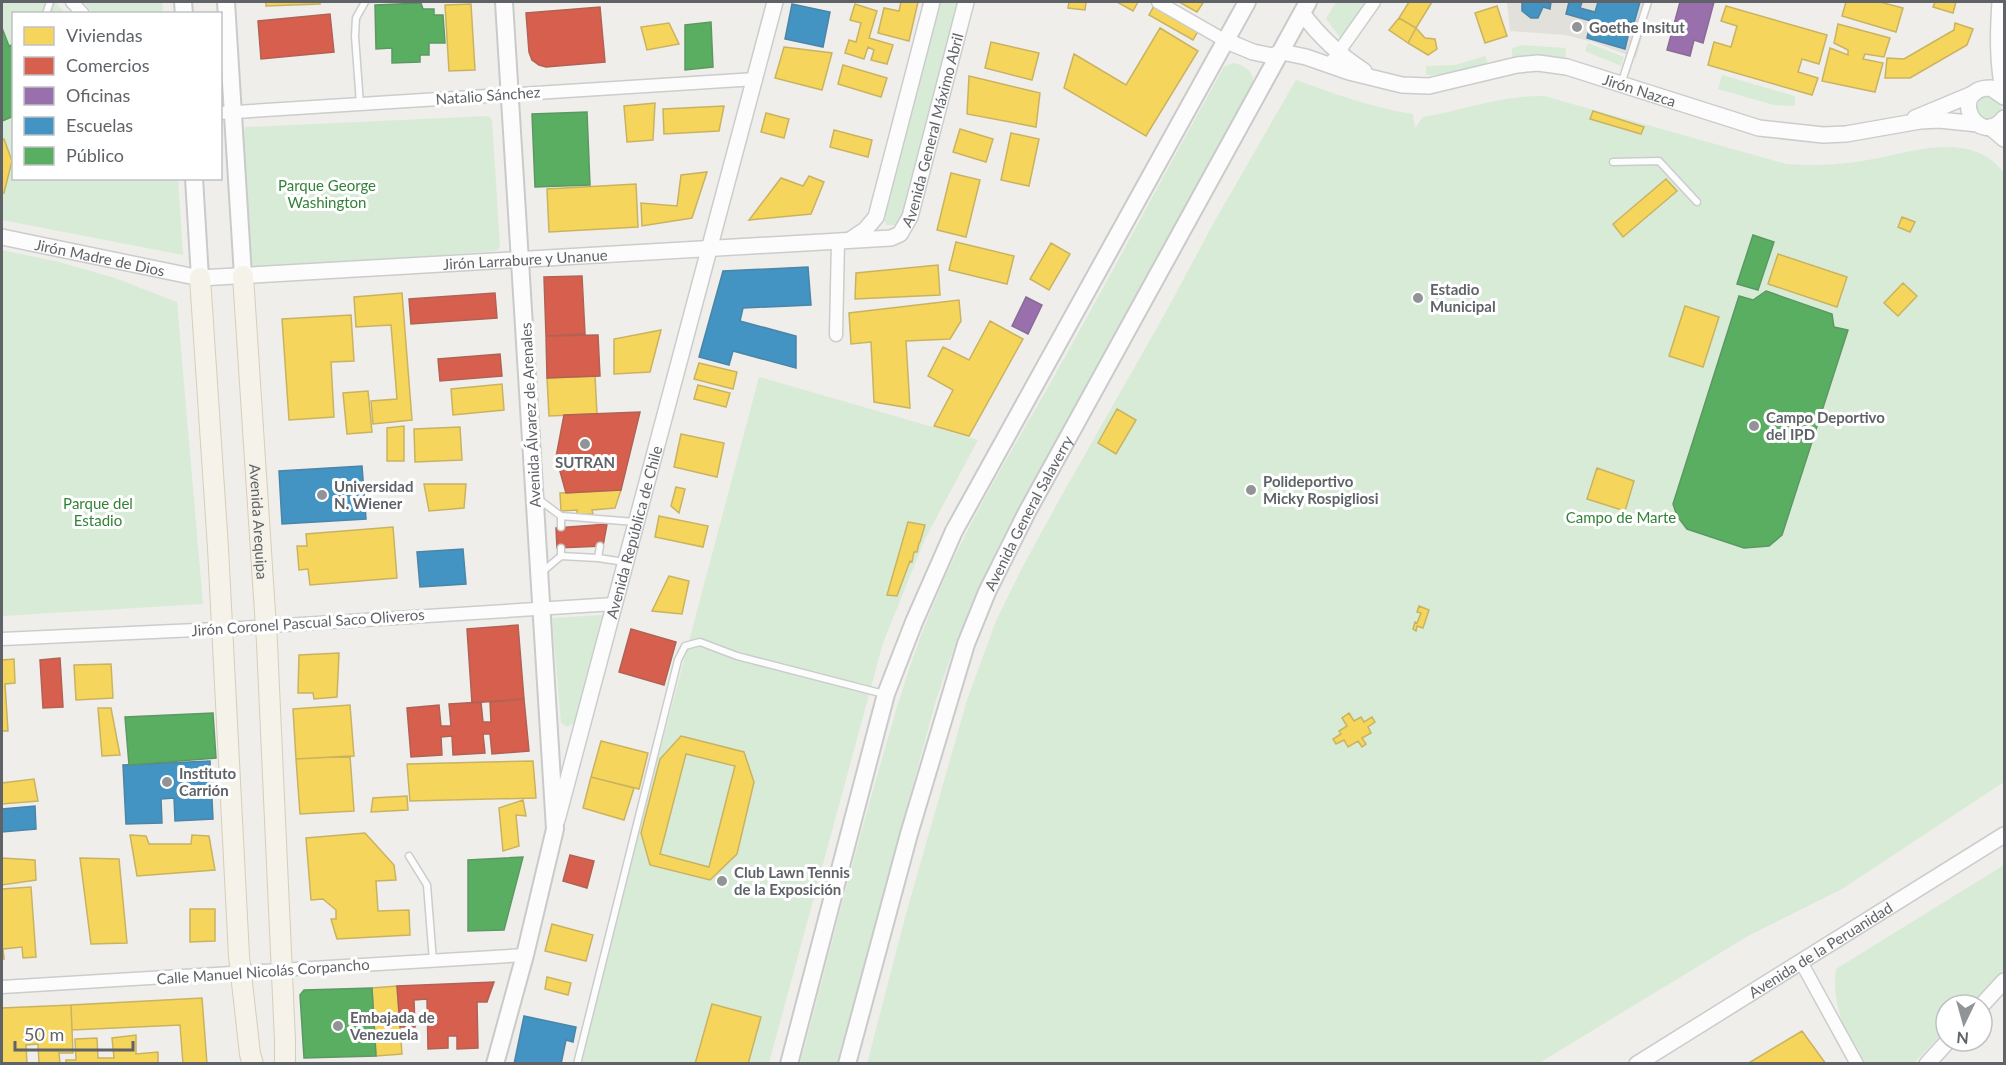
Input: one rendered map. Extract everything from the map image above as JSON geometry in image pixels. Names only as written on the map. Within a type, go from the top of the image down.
[{"type":"main road","name":"Avenida Arequipa","points":[[226,2],[227,113],[243,276],[266,625],[286,1064]]},
{"type":"main road","name":"Avenida Álvarez de Arenales","points":[[504,2],[555,829]]},
{"type":"main road","points":[[789,1064],[886,694],[914,622],[954,531],[1247,2]]},
{"type":"main road","name":"Avenida General Salaverry","points":[[847,1064],[909,834],[966,644],[987,592],[1033,502],[1305,7]]},
{"type":"main road","points":[[194,180],[241,973],[250,1060]]},
{"type":"main road","name":"Avenida República de Chile","points":[[495,1064],[525,955],[555,829]]},
{"type":"street","name":"Avenida República de Chile","points":[[555,829],[775,2]]},
{"type":"street","name":"Avenida General Máximo Abril","points":[[844,241],[865,230],[876,218],[932,2]]},
{"type":"street","name":"Avenida General Máximo Abril","points":[[844,241],[891,238],[900,234],[908,223],[966,2]]},
{"type":"street","name":"Jirón Nazca","points":[[1158,2],[1224,40],[1253,52],[1272,57],[1282,52],[1334,59],[1377,79],[1402,86],[1429,86],[1517,65],[1539,63],[1567,67],[1769,130],[1800,134],[1846,134],[1939,120],[1984,126]]},
{"type":"street","points":[[1334,59],[1374,2]]},
{"type":"street","points":[[2000,2],[1998,33],[2004,95]]},
{"type":"street","name":"Jirón Nazca","points":[[1305,7],[1334,59]]},
{"type":"street","name":"Jirón Nazca","points":[[1901,124],[1977,91],[2002,74]]},
{"type":"street","name":"Natalio Sánchez","points":[[227,113],[510,93],[756,79]]},
{"type":"street","points":[[2004,95],[1991,88],[1977,91],[1971,97],[1968,109],[1970,115],[2004,138]]},
{"type":"street","points":[[1984,126],[1996,126],[2004,118]]},
{"type":"street","points":[[876,218],[887,227],[908,223]]},
{"type":"street","name":"Jirón Madre de Dios","points":[[2,237],[200,278]]},
{"type":"street","points":[[836,335],[844,241]]},
{"type":"street","name":"Jirón Larrabure y Unanue","points":[[200,278],[844,241]]},
{"type":"street","name":"Jirón Coronel Pascual Saco Oliveros","points":[[2,639],[614,604]]},
{"type":"street","name":"Avenida de la Peruanidad","points":[[1636,1064],[2004,835]]},
{"type":"street","name":"Calle Manuel Nicolás Corpancho","points":[[2,987],[525,955]]},
{"type":"street","points":[[1801,962],[1857,1064]]},
{"type":"street","points":[[1993,993],[2004,981]]},
{"type":"street","points":[[1926,1064],[1937,1053]]},
{"type":"lane","points":[[360,104],[355,36],[356,18],[366,2]]},
{"type":"lane","points":[[1620,85],[1648,2]]},
{"type":"lane","points":[[1613,162],[1659,161],[1696,202]]},
{"type":"lane","points":[[535,496],[561,516],[603,522],[636,522]]},
{"type":"lane","points":[[561,516],[561,527]]},
{"type":"lane","points":[[598,558],[600,546]]},
{"type":"lane","points":[[561,548],[561,556]]},
{"type":"lane","points":[[539,574],[561,556],[625,562]]},
{"type":"lane","points":[[577,1064],[678,660],[685,646],[700,642],[738,656],[886,694]]},
{"type":"lane","points":[[409,856],[427,885],[433,960]]},
{"type":"shaded area","name":"Goethe Insitut","points":[[1507,2],[1652,2],[1636,58],[1593,42],[1565,35],[1510,31]]},
{"type":"green space","points":[[2,2],[55,2],[64,12],[12,12],[12,180],[178,180],[183,255],[2,220]]},
{"type":"green space","points":[[83,2],[162,2],[163,12],[92,12]]},
{"type":"green space","points":[[938,2],[962,2],[900,225],[886,225],[883,216]]},
{"type":"green space","points":[[1336,2],[1367,2],[1343,41],[1326,19]]},
{"type":"green space","points":[[1588,43],[1624,57],[1621,66],[1585,51]]},
{"type":"green space","points":[[1522,45],[1566,48],[1565,62],[1512,59],[1512,48]]},
{"type":"green space","points":[[1485,56],[1488,62],[1473,68],[1426,75],[1426,66],[1455,65]]},
{"type":"green space","points":[[1233,63],[1249,71],[1253,78],[1254,88],[1103,363],[1015,515],[964,622],[935,704],[837,1063],[800,1064],[891,728],[912,661],[937,596],[982,504],[1204,103],[1224,67]]},
{"type":"green space","points":[[1722,75],[1795,96],[1795,106],[1774,105],[1718,89]]},
{"type":"green space","name":"Campo de Marte","points":[[1296,80],[1369,104],[1413,114],[1415,128],[1423,117],[1498,100],[1544,96],[1786,164],[1847,163],[1914,150],[1954,147],[1973,151],[1990,159],[2004,173],[2004,782],[1842,889],[1748,936],[1539,1063],[867,1064],[906,914],[967,700],[996,621],[1058,502]]},
{"type":"green space","points":[[1989,96],[1997,100],[2001,108],[1997,116],[1989,120],[1981,116],[1977,108],[1981,100]]},
{"type":"green space","name":"Parque George Washington","points":[[489,116],[492,120],[500,246],[496,251],[257,269],[248,265],[241,134],[246,127]]},
{"type":"green space","name":"Parque del Estadio","points":[[2,250],[59,262],[115,278],[177,302],[203,604],[2,616]]},
{"type":"green space","name":"Club Lawn Tennis de la Exposición","points":[[759,377],[978,440],[925,539],[883,643],[769,1063],[577,1064]]},
{"type":"green space","points":[[602,615],[575,722],[567,727],[561,723],[552,618]]},
{"type":"green space","points":[[2004,865],[2004,969],[1981,993],[1934,993],[1934,1042],[1914,1063],[1865,1063],[1851,1043],[1841,1019],[1836,994],[1836,969]]},
{"type":"building: Viviendas","points":[[266,2],[320,2],[320,4],[266,6]]},
{"type":"building: Viviendas","points":[[901,2],[918,2],[909,41],[878,33],[884,8],[899,11]]},
{"type":"building: Viviendas","points":[[1069,2],[1086,2],[1085,10],[1068,8]]},
{"type":"building: Viviendas","points":[[1117,2],[1138,2],[1133,11]]},
{"type":"building: Viviendas","points":[[1179,2],[1200,2],[1203,3],[1197,12]]},
{"type":"building: Viviendas","points":[[1409,2],[1432,2],[1416,28],[1399,18]]},
{"type":"building: Viviendas","points":[[1846,2],[1880,2],[1903,8],[1896,32],[1842,16]]},
{"type":"building: Viviendas","points":[[1935,2],[1956,2],[1953,13],[1933,7]]},
{"type":"building: Viviendas","points":[[471,4],[475,70],[449,71],[445,5]]},
{"type":"building: Viviendas","points":[[855,4],[877,11],[869,38],[893,45],[887,64],[871,60],[874,50],[868,47],[864,59],[845,53],[849,40],[856,42],[861,23],[850,20]]},
{"type":"building: Viviendas","points":[[1154,6],[1198,31],[1193,40],[1149,15]]},
{"type":"building: Viviendas","points":[[1497,6],[1507,36],[1485,43],[1475,13]]},
{"type":"building: Viviendas","points":[[1726,6],[1827,35],[1819,64],[1802,59],[1798,72],[1818,78],[1812,95],[1708,65],[1714,42],[1731,47],[1737,26],[1721,21]]},
{"type":"building: Viviendas","points":[[1399,18],[1416,28],[1408,43],[1389,30]]},
{"type":"building: Viviendas","points":[[669,23],[679,44],[647,50],[641,27]]},
{"type":"building: Viviendas","points":[[1955,23],[1973,29],[1967,45],[1910,78],[1885,78],[1887,58],[1904,59],[1954,30]]},
{"type":"building: Viviendas","points":[[1838,24],[1890,38],[1884,57],[1865,54],[1863,59],[1883,63],[1875,92],[1822,81],[1830,48],[1848,55],[1848,50],[1834,43]]},
{"type":"building: Viviendas","points":[[1160,28],[1198,51],[1146,136],[1064,88],[1074,54],[1126,85]]},
{"type":"building: Viviendas","points":[[1416,28],[1425,38],[1435,39],[1437,49],[1428,55],[1408,43]]},
{"type":"building: Viviendas","points":[[991,42],[1039,53],[1032,80],[985,68]]},
{"type":"building: Viviendas","points":[[784,47],[832,53],[822,90],[775,78]]},
{"type":"building: Viviendas","points":[[843,65],[887,78],[881,97],[838,84]]},
{"type":"building: Viviendas","points":[[969,76],[1040,93],[1036,127],[967,114]]},
{"type":"building: Viviendas","points":[[655,103],[653,140],[627,142],[624,106]]},
{"type":"building: Viviendas","points":[[724,106],[719,131],[664,134],[663,109]]},
{"type":"building: Viviendas","points":[[1593,111],[1644,127],[1641,134],[1590,119]]},
{"type":"building: Viviendas","points":[[766,113],[789,119],[784,138],[761,132]]},
{"type":"building: Viviendas","points":[[960,129],[993,139],[986,162],[953,152]]},
{"type":"building: Viviendas","points":[[834,130],[872,140],[868,157],[830,147]]},
{"type":"building: Viviendas","points":[[1011,133],[1039,139],[1029,186],[1001,180]]},
{"type":"building: Viviendas","points":[[4,139],[12,161],[4,193],[2,193],[2,140]]},
{"type":"building: Viviendas","points":[[707,172],[692,218],[642,226],[641,203],[677,206],[681,175]]},
{"type":"building: Viviendas","points":[[951,173],[980,180],[966,237],[937,230]]},
{"type":"building: Viviendas","points":[[809,176],[824,182],[811,214],[749,220],[781,178],[803,186]]},
{"type":"building: Viviendas","points":[[1666,179],[1677,191],[1623,237],[1613,224]]},
{"type":"building: Viviendas","points":[[636,184],[638,227],[549,232],[547,189]]},
{"type":"building: Viviendas","points":[[1902,217],[1915,222],[1910,232],[1898,227]]},
{"type":"building: Viviendas","points":[[956,242],[1014,256],[1007,284],[949,270]]},
{"type":"building: Viviendas","points":[[1051,243],[1070,254],[1049,290],[1030,279]]},
{"type":"building: Viviendas","points":[[1778,254],[1847,277],[1837,307],[1768,284]]},
{"type":"building: Viviendas","points":[[938,265],[940,295],[855,299],[856,273]]},
{"type":"building: Viviendas","points":[[1903,283],[1917,296],[1898,316],[1884,303]]},
{"type":"building: Viviendas","points":[[402,293],[412,420],[373,424],[371,401],[397,399],[391,325],[356,327],[354,297]]},
{"type":"building: Viviendas","points":[[959,300],[961,321],[950,339],[906,341],[910,408],[874,402],[871,342],[851,344],[849,313]]},
{"type":"building: Viviendas","points":[[1685,306],[1719,317],[1703,367],[1669,356]]},
{"type":"building: Viviendas","points":[[351,315],[354,361],[331,362],[334,417],[289,420],[282,319]]},
{"type":"building: Viviendas","points":[[990,321],[1023,339],[969,436],[934,426],[953,390],[928,376],[943,347],[969,360]]},
{"type":"building: Viviendas","points":[[661,330],[650,372],[614,374],[614,339]]},
{"type":"building: Viviendas","points":[[699,363],[737,372],[733,389],[694,379]]},
{"type":"building: Viviendas","points":[[595,376],[597,414],[549,416],[547,378]]},
{"type":"building: Viviendas","points":[[502,384],[504,410],[453,415],[451,389]]},
{"type":"building: Viviendas","points":[[698,385],[730,393],[726,407],[694,399]]},
{"type":"building: Viviendas","points":[[368,391],[372,432],[347,434],[343,393]]},
{"type":"building: Viviendas","points":[[1117,409],[1136,420],[1116,454],[1098,443]]},
{"type":"building: Viviendas","points":[[404,426],[404,461],[387,461],[387,428]]},
{"type":"building: Viviendas","points":[[460,427],[462,460],[415,462],[414,429]]},
{"type":"building: Viviendas","points":[[681,434],[724,443],[717,477],[674,467]]},
{"type":"building: Viviendas","points":[[1597,468],[1634,481],[1625,511],[1587,499]]},
{"type":"building: Viviendas","points":[[424,484],[466,484],[464,508],[429,511]]},
{"type":"building: Viviendas","points":[[676,487],[685,489],[679,513],[671,506]]},
{"type":"building: Viviendas","points":[[621,490],[615,508],[592,510],[593,514],[577,515],[577,510],[561,511],[560,493]]},
{"type":"building: Viviendas","points":[[659,516],[708,526],[703,547],[655,537]]},
{"type":"building: Viviendas","points":[[908,522],[925,525],[917,552],[914,552],[897,596],[887,595]]},
{"type":"building: Viviendas","points":[[393,527],[397,578],[310,585],[308,569],[299,570],[297,546],[307,546],[306,534]]},
{"type":"building: Viviendas","points":[[669,576],[689,581],[682,614],[652,611]]},
{"type":"building: Viviendas","points":[[1419,606],[1429,610],[1423,628],[1417,626],[1416,631],[1413,629],[1421,613],[1417,612]]},
{"type":"building: Viviendas","points":[[339,653],[337,697],[314,699],[313,693],[298,693],[299,655]]},
{"type":"building: Viviendas","points":[[14,659],[15,683],[5,684],[8,731],[2,731],[2,660]]},
{"type":"building: Viviendas","points":[[111,664],[113,698],[76,700],[74,665]]},
{"type":"building: Viviendas","points":[[350,705],[354,756],[296,759],[293,709]]},
{"type":"building: Viviendas","points":[[98,708],[111,708],[120,755],[102,756]]},
{"type":"building: Viviendas","points":[[1349,713],[1354,721],[1361,717],[1364,722],[1372,717],[1375,722],[1368,727],[1371,733],[1362,738],[1366,744],[1362,747],[1358,741],[1348,747],[1344,740],[1336,744],[1333,739],[1347,726],[1342,718]]},
{"type":"building: Viviendas","points":[[681,736],[744,752],[754,782],[737,854],[710,880],[650,865],[641,833],[660,759]],"holes":[[[686,754],[735,766],[709,867],[660,854]]]},
{"type":"building: Viviendas","points":[[601,741],[648,753],[639,789],[591,777]]},
{"type":"building: Viviendas","points":[[350,756],[354,811],[300,814],[296,759]]},
{"type":"building: Viviendas","points":[[533,761],[536,798],[410,801],[407,764]]},
{"type":"building: Viviendas","points":[[591,777],[634,788],[624,820],[583,808]]},
{"type":"building: Viviendas","points":[[34,779],[38,801],[2,804],[2,783]]},
{"type":"building: Viviendas","points":[[407,796],[408,810],[371,812],[373,798]]},
{"type":"building: Viviendas","points":[[523,800],[526,816],[516,815],[519,846],[503,851],[499,808]]},
{"type":"building: Viviendas","points":[[365,833],[394,865],[396,880],[376,881],[378,911],[409,910],[410,935],[337,939],[331,919],[336,919],[336,910],[323,899],[311,900],[306,838]]},
{"type":"building: Viviendas","points":[[130,835],[146,836],[149,844],[191,844],[192,835],[209,836],[215,870],[137,876]]},
{"type":"building: Viviendas","points":[[2,858],[35,860],[36,880],[2,885]]},
{"type":"building: Viviendas","points":[[80,858],[119,859],[127,943],[91,944]]},
{"type":"building: Viviendas","points":[[31,887],[36,957],[23,958],[22,947],[3,949],[4,959],[2,959],[2,889]]},
{"type":"building: Viviendas","points":[[190,909],[215,909],[215,941],[190,942]]},
{"type":"building: Viviendas","points":[[552,924],[593,935],[586,961],[545,951]]},
{"type":"building: Viviendas","points":[[547,977],[571,983],[568,995],[545,989]]},
{"type":"building: Viviendas","points":[[397,986],[402,1054],[376,1056],[372,988]]},
{"type":"building: Viviendas","points":[[202,998],[207,1064],[183,1064],[180,1025],[72,1030],[71,1005]]},
{"type":"building: Viviendas","points":[[712,1004],[761,1017],[748,1064],[695,1064]]},
{"type":"building: Viviendas","points":[[71,1005],[73,1053],[59,1053],[60,1064],[39,1064],[38,1044],[26,1045],[27,1064],[2,1064],[2,1008]]},
{"type":"building: Viviendas","points":[[1802,1031],[1826,1064],[1747,1064]]},
{"type":"building: Viviendas","points":[[136,1035],[136,1054],[158,1052],[158,1064],[66,1064],[66,1060],[76,1060],[75,1039],[97,1038],[98,1058],[114,1058],[112,1038]]},
{"type":"building: Comercios","points":[[600,7],[605,62],[546,67],[532,60],[529,52],[526,13]]},
{"type":"building: Comercios","points":[[330,14],[334,52],[261,59],[258,21]]},
{"type":"building: Comercios","points":[[582,276],[585,334],[546,336],[544,277]]},
{"type":"building: Comercios","points":[[495,293],[497,318],[411,324],[409,299]]},
{"type":"building: Comercios","points":[[598,335],[600,376],[547,378],[546,336]]},
{"type":"building: Comercios","points":[[500,354],[502,376],[440,381],[438,359]]},
{"type":"building: Comercios","points":[[640,412],[621,490],[566,493],[556,457],[564,415]]},
{"type":"building: Comercios","points":[[607,524],[603,546],[557,548],[556,528]]},
{"type":"building: Comercios","points":[[518,625],[524,699],[472,703],[467,629]]},
{"type":"building: Comercios","points":[[631,629],[676,642],[664,685],[619,672]]},
{"type":"building: Comercios","points":[[60,658],[63,707],[43,708],[40,660]]},
{"type":"building: Comercios","points":[[524,699],[529,751],[492,754],[490,734],[483,734],[485,753],[453,755],[452,736],[441,737],[442,755],[411,757],[407,708],[439,705],[441,726],[451,726],[449,704],[481,702],[483,722],[491,722],[490,702]]},
{"type":"building: Comercios","points":[[570,855],[594,861],[587,888],[563,881]]},
{"type":"building: Comercios","points":[[494,982],[487,1002],[477,1002],[478,1048],[457,1049],[457,1036],[448,1036],[448,1048],[428,1049],[427,999],[414,1000],[415,1027],[400,1027],[397,986]]},
{"type":"building: Oficinas","points":[[1680,2],[1714,2],[1703,43],[1694,40],[1690,56],[1667,50]]},
{"type":"building: Oficinas","points":[[1026,297],[1042,305],[1028,334],[1012,326]]},
{"type":"building: Escuelas","points":[[1522,2],[1551,2],[1550,9],[1543,7],[1538,18],[1531,18],[1522,11]]},
{"type":"building: Escuelas","points":[[1569,2],[1582,2],[1580,8],[1595,12],[1598,2],[1640,2],[1634,23],[1621,20],[1619,29],[1629,32],[1625,49],[1587,38],[1591,21],[1566,14]]},
{"type":"building: Escuelas","points":[[792,4],[830,12],[823,47],[785,39]]},
{"type":"building: Escuelas","points":[[808,267],[811,305],[743,308],[740,321],[796,336],[796,368],[733,351],[729,365],[699,357],[723,271]]},
{"type":"building: Escuelas","name":"Universidad N. Wiener","points":[[362,466],[366,519],[282,524],[279,471]]},
{"type":"building: Escuelas","points":[[463,549],[466,584],[420,587],[417,552]]},
{"type":"building: Escuelas","name":"Instituto Carrión","points":[[210,761],[213,819],[175,821],[174,798],[161,799],[162,823],[126,824],[123,765]]},
{"type":"building: Escuelas","points":[[35,806],[36,829],[2,832],[2,809]]},
{"type":"building: Escuelas","points":[[524,1016],[576,1027],[573,1042],[566,1040],[561,1064],[514,1064]]},
{"type":"building: Público","points":[[421,3],[423,9],[434,9],[434,15],[443,15],[445,43],[429,43],[429,55],[420,55],[420,62],[392,63],[392,48],[376,49],[375,5]]},
{"type":"building: Público","points":[[711,22],[713,67],[685,70],[685,25]]},
{"type":"building: Público","points":[[2,28],[9,46],[12,45],[12,117],[2,121]]},
{"type":"building: Público","points":[[587,112],[590,185],[535,187],[532,114]]},
{"type":"building: Público","points":[[1753,235],[1774,242],[1758,290],[1737,284]]},
{"type":"building: Público","points":[[1766,291],[1832,314],[1834,327],[1848,330],[1782,535],[1769,546],[1744,548],[1687,529],[1677,516],[1673,504],[1739,296],[1753,300]]},
{"type":"building: Público","points":[[213,713],[216,758],[129,765],[125,717]]},
{"type":"building: Público","points":[[523,857],[504,930],[468,931],[468,860]]},
{"type":"building: Público","name":"Embajada de Venezuela","points":[[372,988],[376,1056],[304,1058],[300,995],[304,990]]},
{"type":"place","name":"Goethe Insitut","points":[[1577,27]]},
{"type":"place","name":"Estadio Municipal","points":[[1418,298]]},
{"type":"place","name":"Campo Deportivo del IPD","points":[[1754,426]]},
{"type":"place","name":"SUTRAN","points":[[585,444]]},
{"type":"place","name":"Polideportivo Micky Rospigliosi","points":[[1251,490]]},
{"type":"place","name":"Universidad N. Wiener","points":[[322,495]]},
{"type":"place","name":"Instituto Carrión","points":[[167,782]]},
{"type":"place","name":"Club Lawn Tennis de la Exposición","points":[[722,881]]},
{"type":"place","name":"Embajada de Venezuela","points":[[338,1026]]}]
